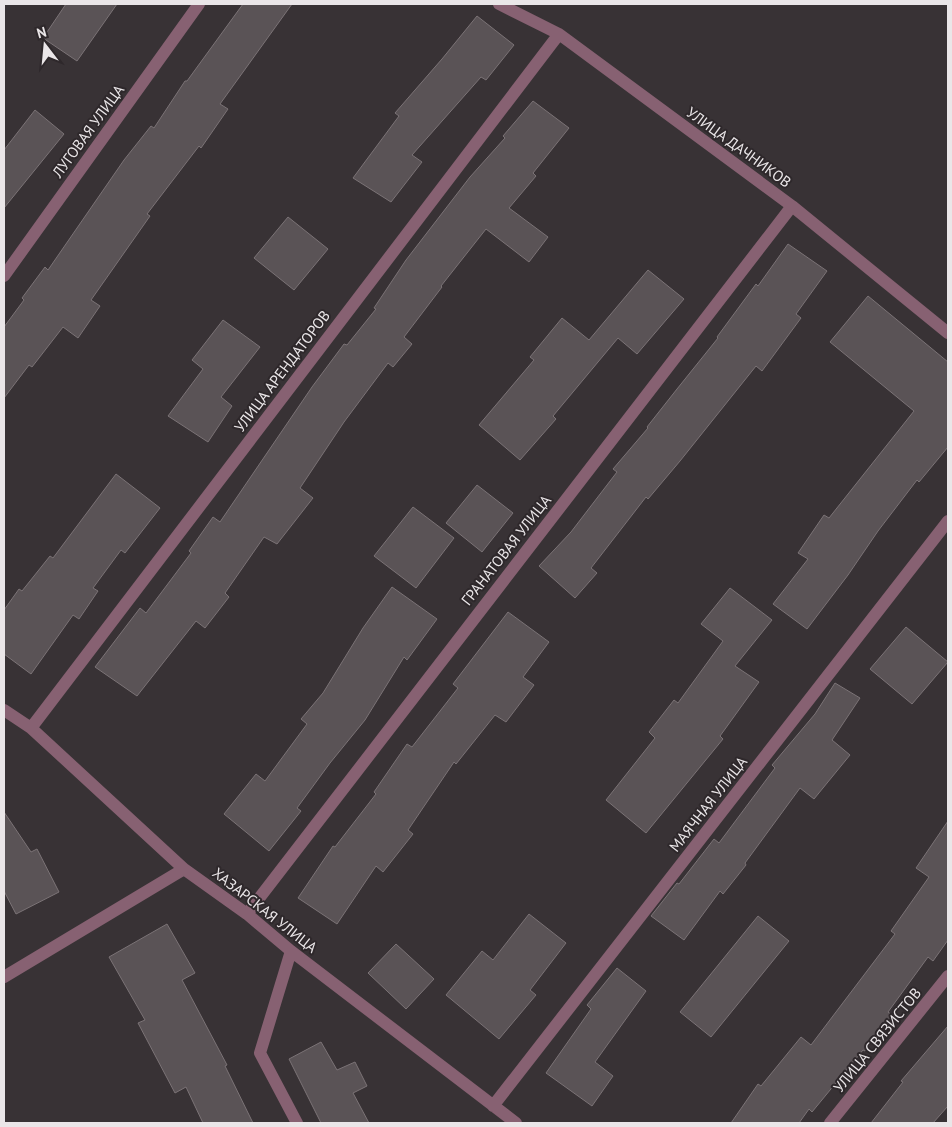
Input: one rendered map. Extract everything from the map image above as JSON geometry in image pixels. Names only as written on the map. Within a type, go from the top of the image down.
[{"type":"street","name":"ЛУГОВАЯ УЛИЦА","points":[[4,276],[199,4]]},
{"type":"street","name":"УЛИЦА ДАЧНИКОВ","points":[[499,4],[559,34],[792,206],[948,333]]},
{"type":"street","name":"УЛИЦА АРЕНДАТОРОВ","points":[[31,728],[559,34]]},
{"type":"street","name":"ГРАНАТОВАЯ УЛИЦА","points":[[247,914],[792,206]]},
{"type":"street","name":"МАЯЧНАЯ УЛИЦА","points":[[493,1106],[948,521]]},
{"type":"street","name":"ХАЗАРСКАЯ УЛИЦА","points":[[4,710],[31,728],[184,869],[247,914],[291,951],[516,1123]]},
{"type":"street","points":[[4,977],[184,869]]},
{"type":"street","points":[[291,951],[260,1053],[297,1123]]},
{"type":"street","name":"УЛИЦА СВЯЗИСТОВ","points":[[830,1123],[948,976]]},
{"type":"building","points":[[66,4],[117,4],[77,61],[43,38]]},
{"type":"building","points":[[243,4],[292,4],[220,104],[228,109],[201,148],[199,146],[147,214],[150,216],[91,300],[100,306],[78,338],[63,327],[32,367],[29,365],[4,398],[4,327],[45,267],[48,270],[124,160],[151,126],[154,128],[185,81],[187,81]]},
{"type":"building","points":[[477,16],[514,45],[486,80],[481,77],[412,155],[422,162],[391,202],[353,178],[399,116],[395,113]]},
{"type":"building","points":[[533,101],[569,128],[533,173],[536,176],[509,208],[548,237],[529,262],[486,229],[404,337],[412,344],[393,367],[388,363],[344,422],[300,488],[313,498],[277,544],[264,537],[225,593],[229,597],[205,628],[196,621],[137,696],[95,667],[140,608],[146,613],[191,553],[189,551],[213,517],[220,522],[312,387],[344,344],[347,345],[376,309],[374,308],[406,260],[470,177],[505,138],[503,136]]},
{"type":"building","points":[[35,110],[64,134],[4,208],[4,150]]},
{"type":"building","points":[[288,217],[328,249],[294,290],[254,258]]},
{"type":"building","points":[[788,244],[827,271],[796,314],[801,318],[762,371],[756,366],[680,461],[648,499],[646,497],[591,568],[597,573],[575,598],[539,566],[571,532],[617,472],[613,469],[648,428],[718,338],[756,284],[758,286]]},
{"type":"building","points":[[648,270],[684,299],[637,354],[618,338],[553,416],[556,419],[520,460],[479,425],[534,360],[530,357],[562,318],[589,340]]},
{"type":"building","points":[[868,296],[948,362],[948,447],[919,482],[917,480],[807,629],[773,604],[808,559],[798,553],[824,515],[829,518],[914,411],[830,342]]},
{"type":"building","points":[[223,320],[260,347],[221,397],[232,406],[208,442],[168,416],[203,369],[192,360]]},
{"type":"building","points":[[116,474],[160,508],[125,553],[121,550],[93,588],[98,591],[79,619],[73,615],[31,674],[4,654],[4,610],[19,589],[22,591],[50,556],[53,558]]},
{"type":"building","points":[[477,485],[513,513],[482,552],[446,523]]},
{"type":"building","points":[[413,507],[454,538],[416,588],[374,556]]},
{"type":"building","points":[[392,587],[437,619],[407,660],[404,657],[365,720],[297,808],[301,811],[269,851],[224,814],[256,774],[265,781],[307,724],[301,719],[323,693],[363,628]]},
{"type":"building","points":[[730,588],[772,620],[735,666],[759,682],[720,736],[723,739],[646,833],[606,800],[655,738],[649,732],[674,700],[678,703],[723,641],[701,624]]},
{"type":"building","points":[[508,612],[549,642],[523,677],[534,685],[506,722],[495,715],[456,764],[454,762],[408,830],[413,834],[383,872],[376,866],[337,924],[298,898],[333,846],[335,847],[376,794],[374,792],[407,744],[412,747],[458,688],[453,684]]},
{"type":"building","points":[[906,627],[948,662],[912,704],[870,669]]},
{"type":"building","points":[[835,683],[860,698],[832,740],[850,755],[814,799],[800,788],[745,863],[746,865],[723,894],[720,891],[684,940],[651,916],[714,839],[719,843],[775,768],[772,765],[815,714]]},
{"type":"building","points":[[4,812],[31,852],[37,849],[59,892],[16,914],[4,891]]},
{"type":"building","points":[[948,821],[948,940],[933,961],[928,957],[888,1012],[892,1015],[865,1051],[863,1050],[812,1112],[809,1109],[799,1123],[731,1123],[758,1084],[761,1086],[801,1037],[811,1045],[895,934],[891,931],[929,877],[916,868]]},
{"type":"building","points":[[529,914],[566,943],[530,990],[536,995],[499,1039],[446,995],[482,951],[493,960]]},
{"type":"building","points":[[758,916],[789,941],[711,1037],[680,1012]]},
{"type":"building","points":[[167,924],[195,973],[182,980],[227,1065],[225,1066],[253,1123],[203,1123],[186,1087],[175,1093],[138,1023],[145,1020],[109,957]]},
{"type":"building","points":[[396,944],[434,979],[406,1009],[368,973]]},
{"type":"building","points":[[617,968],[646,991],[595,1062],[613,1076],[592,1106],[546,1073],[591,1009],[587,1005]]},
{"type":"building","points":[[948,1026],[948,1106],[933,1123],[871,1123],[903,1082],[901,1081]]},
{"type":"building","points":[[321,1042],[337,1070],[355,1062],[367,1086],[353,1093],[369,1123],[321,1123],[289,1059]]}]
